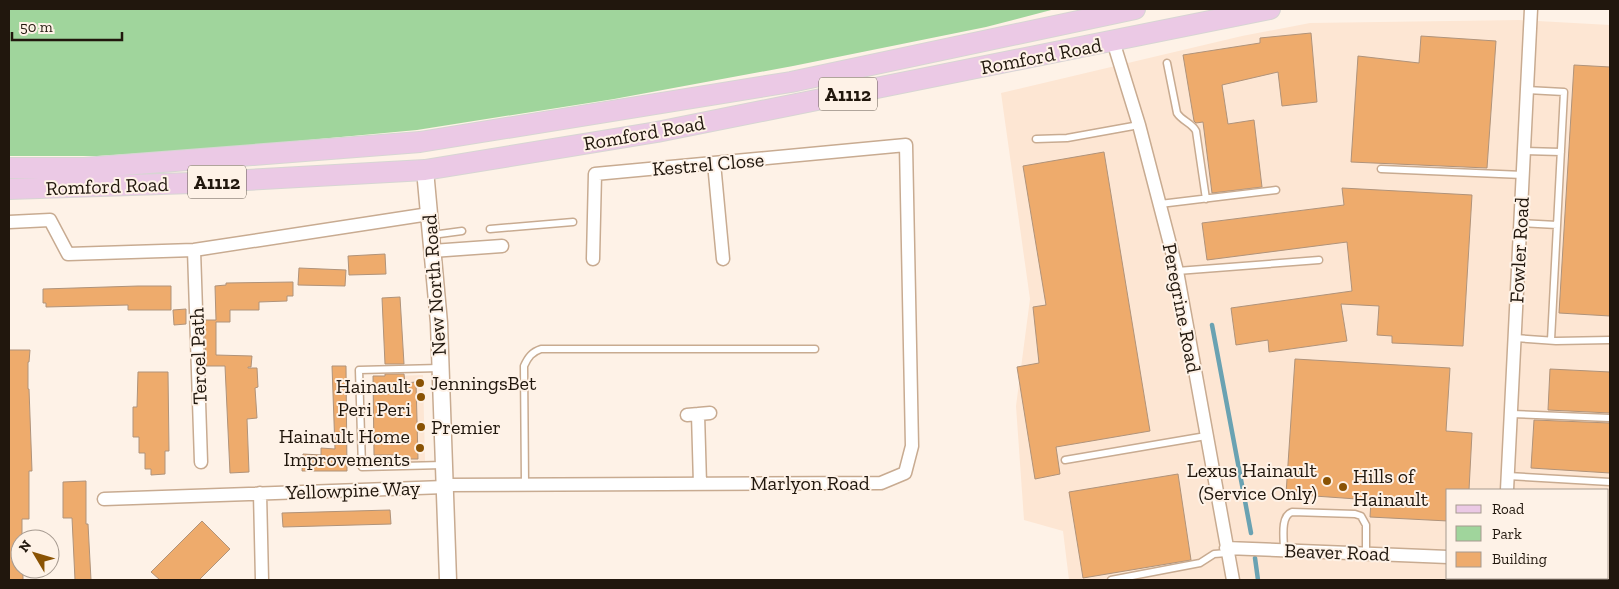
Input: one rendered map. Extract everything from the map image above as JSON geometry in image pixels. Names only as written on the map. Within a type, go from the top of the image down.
[{"type":"main road","name":"Romford Road","points":[[9,168],[84,168],[420,142],[791,82],[1135,9]]},
{"type":"main road","name":"Romford Road","points":[[9,189],[192,183],[425,170],[676,128],[1270,9]]},
{"type":"main road","points":[[420,142],[425,170]]},
{"type":"street","name":"Fowler Road","points":[[1507,489],[1531,9]]},
{"type":"street","name":"Peregrine Road","points":[[1113,41],[1140,125],[1177,271],[1232,580]]},
{"type":"street","name":"Kestrel Close","points":[[593,259],[595,174],[906,145]]},
{"type":"street","name":"Marlyon Road","points":[[445,486],[881,483],[904,473],[912,446],[906,145]]},
{"type":"street","points":[[714,163],[722,259]]},
{"type":"street","name":"New North Road","points":[[425,170],[441,368],[448,580]]},
{"type":"street","name":"Romford Road","points":[[9,222],[50,220],[68,254],[194,250],[429,214]]},
{"type":"street","points":[[432,243],[502,246]]},
{"type":"street","name":"Tercel Path","points":[[194,250],[201,462]]},
{"type":"street","points":[[698,414],[700,484]]},
{"type":"street","name":"Yellowpine Way","points":[[104,500],[445,486]]},
{"type":"street","name":"Yellowpine Way","points":[[260,493],[262,580]]},
{"type":"street","name":"Beaver Road","points":[[1227,550],[1284,550],[1446,557]]},
{"type":"lane","points":[[1167,63],[1177,113],[1194,127],[1196,131],[1206,199]]},
{"type":"lane","points":[[1527,90],[1564,92],[1552,340]]},
{"type":"lane","points":[[1036,139],[1067,138],[1140,125]]},
{"type":"lane","points":[[1524,151],[1561,152]]},
{"type":"lane","points":[[1381,169],[1523,175]]},
{"type":"lane","points":[[1160,204],[1276,190]]},
{"type":"lane","points":[[490,229],[573,222]]},
{"type":"lane","points":[[1520,223],[1558,225]]},
{"type":"lane","points":[[432,243],[462,231]]},
{"type":"lane","points":[[1177,271],[1319,260]]},
{"type":"lane","points":[[1515,338],[1610,340]]},
{"type":"lane","points":[[525,484],[524,366],[535,351],[541,349],[815,349]]},
{"type":"lane","points":[[441,368],[359,370],[362,467],[444,465]]},
{"type":"lane","points":[[1511,414],[1610,418]]},
{"type":"lane","points":[[1065,460],[1206,436]]},
{"type":"lane","points":[[1508,476],[1610,482]]},
{"type":"lane","points":[[1284,550],[1284,519],[1288,514],[1292,512],[1355,514],[1361,516],[1366,525],[1366,553]]},
{"type":"lane","points":[[1111,580],[1200,563],[1214,554],[1227,550]]},
{"type":"shaded area","points":[[1519,20],[1610,25],[1610,580],[1069,580],[1063,531],[1024,520],[1016,406],[1030,299],[1001,93],[1242,36],[1310,23]]},
{"type":"shaded area","points":[[423,375],[425,462],[395,463],[393,376]]},
{"type":"green space","points":[[9,9],[1055,9],[986,27],[793,66],[614,99],[417,130],[223,148],[98,156],[9,156]]},
{"type":"building","points":[[1311,33],[1317,102],[1282,106],[1278,72],[1222,85],[1228,124],[1254,120],[1262,187],[1212,193],[1203,122],[1196,123],[1194,121],[1183,55],[1260,43],[1260,38]]},
{"type":"building","points":[[1421,36],[1496,41],[1487,168],[1351,162],[1358,56],[1419,63]]},
{"type":"building","points":[[1574,65],[1610,67],[1610,316],[1559,313]]},
{"type":"building","points":[[1104,152],[1150,431],[1056,447],[1060,474],[1035,479],[1017,367],[1039,363],[1033,307],[1046,305],[1023,166]]},
{"type":"building","points":[[1342,188],[1472,195],[1463,346],[1392,343],[1392,336],[1377,335],[1379,306],[1341,304],[1347,341],[1269,352],[1268,340],[1236,345],[1231,308],[1352,291],[1347,242],[1207,260],[1202,223],[1344,205]]},
{"type":"building","points":[[385,254],[386,274],[349,275],[348,256]]},
{"type":"building","points":[[299,268],[346,270],[345,286],[298,285]]},
{"type":"building","points":[[293,282],[293,296],[287,296],[287,301],[259,302],[259,310],[230,310],[230,322],[216,322],[216,355],[252,356],[251,367],[248,368],[257,368],[258,387],[255,388],[257,418],[247,419],[249,472],[230,473],[225,366],[206,366],[204,320],[216,320],[215,286],[226,285],[226,283]]},
{"type":"building","points":[[171,286],[171,310],[128,310],[128,305],[46,307],[46,303],[43,303],[43,289]]},
{"type":"building","points":[[400,297],[404,364],[385,364],[382,298]]},
{"type":"building","points":[[186,309],[186,324],[174,325],[173,310]]},
{"type":"building","points":[[9,350],[30,350],[28,389],[32,471],[29,471],[29,519],[22,519],[22,529],[10,529],[10,579],[23,580],[9,580]]},
{"type":"building","points":[[1295,359],[1450,368],[1446,431],[1472,433],[1469,489],[1446,489],[1446,521],[1370,517],[1371,500],[1286,494]]},
{"type":"building","points":[[332,366],[346,366],[347,471],[302,471],[303,454],[321,455],[321,448],[335,449]]},
{"type":"building","points":[[1550,369],[1610,372],[1610,413],[1548,410]]},
{"type":"building","points":[[138,372],[168,372],[169,451],[165,451],[165,474],[151,475],[151,469],[145,469],[145,453],[139,453],[139,437],[133,437],[133,407],[137,407]]},
{"type":"building","points":[[385,374],[404,374],[405,383],[416,382],[418,459],[398,459],[398,455],[374,455],[373,376],[385,376]]},
{"type":"building","points":[[1534,420],[1610,423],[1610,473],[1531,468]]},
{"type":"building","points":[[1178,474],[1191,560],[1083,578],[1069,492]]},
{"type":"building","points":[[86,481],[86,524],[88,524],[91,580],[75,580],[72,518],[63,518],[63,482]]},
{"type":"building","points":[[390,510],[391,524],[283,527],[282,513]]},
{"type":"building","points":[[202,521],[230,549],[199,580],[160,580],[151,572]]},
{"type":"waterway","points":[[1212,325],[1251,533]]},
{"type":"waterway","points":[[1255,558],[1258,580]]},
{"type":"place","name":"JenningsBet","points":[[420,383]]},
{"type":"place","name":"Hainault Peri Peri","points":[[421,397]]},
{"type":"place","name":"Premier","points":[[421,427]]},
{"type":"place","name":"Hainault Home Improvements","points":[[420,448]]},
{"type":"place","name":"Lexus Hainault (Service Only)","points":[[1327,481]]},
{"type":"place","name":"Hills of Hainault","points":[[1343,487]]}]
